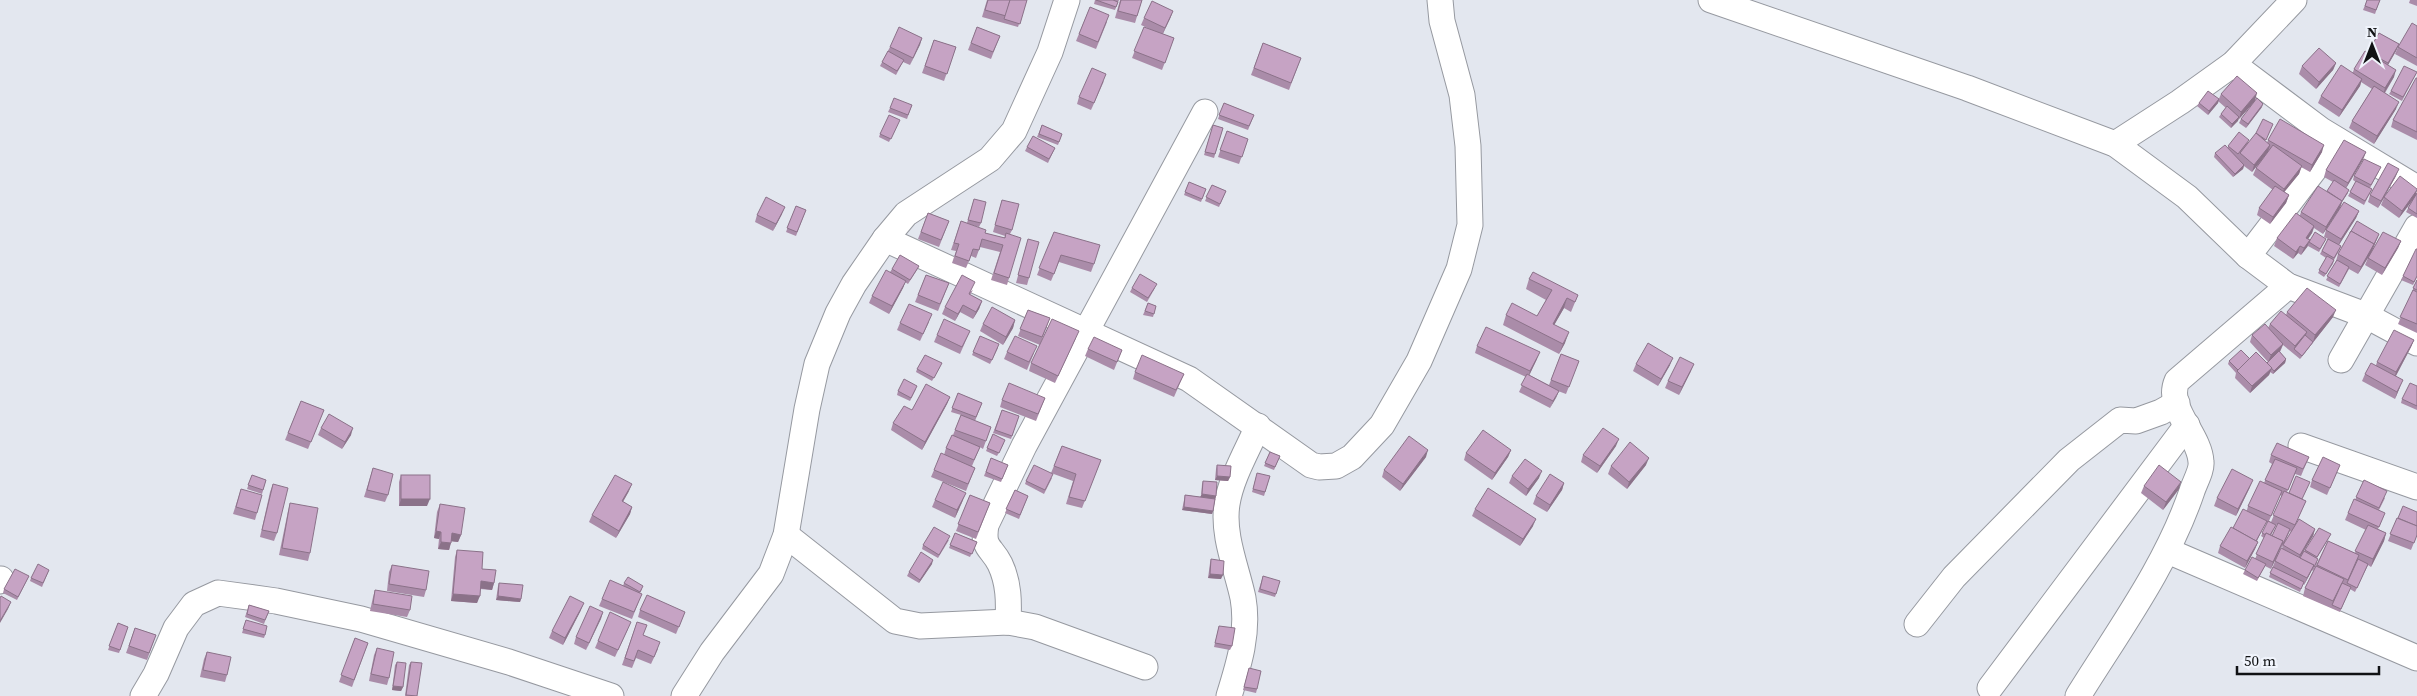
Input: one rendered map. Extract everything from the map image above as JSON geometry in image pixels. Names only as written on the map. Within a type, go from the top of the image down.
[{"type":"street","points":[[684,696],[712,652],[771,574],[786,535],[807,409],[817,364],[838,313],[854,284],[884,239],[906,214],[990,159],[1014,131],[1050,52],[1067,0]]},
{"type":"street","points":[[884,239],[1188,379],[1258,426],[1311,465],[1319,467],[1336,466],[1352,457],[1382,425],[1419,361],[1455,278],[1470,225],[1468,146],[1462,95],[1442,22],[1440,0]]},
{"type":"street","points":[[1711,0],[1967,88],[2115,144],[2187,197],[2248,256],[2288,286],[2365,316],[2417,343]]},
{"type":"street","points":[[2115,144],[2180,102],[2233,64],[2294,0]]},
{"type":"street","points":[[2233,64],[2337,140],[2417,188]]},
{"type":"street","points":[[1008,622],[1009,593],[999,563],[986,548],[984,538],[986,525],[1024,446],[1205,112]]},
{"type":"street","points":[[2248,256],[2337,140]]},
{"type":"street","points":[[2341,360],[2417,227]]},
{"type":"street","points":[[2078,696],[2168,551],[2202,463],[2197,443],[2182,414],[2174,388],[2177,381],[2288,286]]},
{"type":"street","points":[[1917,624],[1954,577],[2069,460],[2120,420],[2136,421],[2161,412],[2182,414]]},
{"type":"street","points":[[1990,688],[2182,414]]},
{"type":"street","points":[[1230,696],[1244,641],[1245,622],[1243,600],[1228,533],[1227,506],[1230,492],[1258,426]]},
{"type":"street","points":[[2302,446],[2417,487]]},
{"type":"street","points":[[786,535],[895,621],[920,626],[1008,622],[1035,627],[1145,667]]},
{"type":"street","points":[[2168,551],[2417,658]]},
{"type":"street","points":[[143,696],[156,674],[176,628],[189,610],[194,604],[218,593],[276,601],[361,619],[509,662],[611,696]]},
{"type":"building","points":[[988,0],[1010,0],[1006,16],[985,10]]},
{"type":"building","points":[[1010,0],[1027,0],[1020,24],[1004,19]]},
{"type":"building","points":[[1096,0],[1113,0],[1118,2],[1116,7]]},
{"type":"building","points":[[1121,0],[1142,0],[1137,16],[1118,11]]},
{"type":"building","points":[[2367,0],[2380,0],[2376,10],[2365,6]]},
{"type":"building","points":[[1152,1],[1173,11],[1165,28],[1144,18]]},
{"type":"building","points":[[1090,7],[1109,15],[1098,42],[1079,34]]},
{"type":"building","points":[[2412,23],[2417,26],[2417,58],[2398,47]]},
{"type":"building","points":[[899,27],[922,38],[913,58],[890,47]]},
{"type":"building","points":[[977,27],[1000,36],[993,52],[971,43]]},
{"type":"building","points":[[1144,27],[1174,38],[1165,63],[1134,51]]},
{"type":"building","points":[[2379,33],[2399,44],[2388,63],[2368,52]]},
{"type":"building","points":[[934,40],[956,47],[947,74],[925,66]]},
{"type":"building","points":[[1263,43],[1301,58],[1291,83],[1254,68]]},
{"type":"building","points":[[2319,48],[2336,63],[2319,82],[2302,66]]},
{"type":"building","points":[[888,51],[904,60],[897,71],[882,62]]},
{"type":"building","points":[[2365,51],[2396,70],[2385,88],[2354,69]]},
{"type":"building","points":[[2341,65],[2362,79],[2342,110],[2321,96]]},
{"type":"building","points":[[2404,66],[2417,72],[2403,97],[2391,91]]},
{"type":"building","points":[[1092,68],[1106,74],[1094,103],[1079,97]]},
{"type":"building","points":[[2237,76],[2257,93],[2241,112],[2221,94]]},
{"type":"building","points":[[2417,78],[2417,132],[2393,120]]},
{"type":"building","points":[[2374,86],[2399,102],[2377,136],[2352,121]]},
{"type":"building","points":[[2208,91],[2219,99],[2209,111],[2199,103]]},
{"type":"building","points":[[894,98],[912,105],[908,115],[890,108]]},
{"type":"building","points":[[2257,98],[2263,104],[2248,124],[2241,119]]},
{"type":"building","points":[[1224,103],[1254,115],[1249,126],[1219,115]]},
{"type":"building","points":[[2227,106],[2239,117],[2232,124],[2221,114]]},
{"type":"building","points":[[889,115],[900,120],[891,139],[880,134]]},
{"type":"building","points":[[2263,119],[2273,124],[2266,140],[2256,133]]},
{"type":"building","points":[[2280,119],[2324,145],[2312,165],[2268,140]]},
{"type":"building","points":[[1042,125],[1062,134],[1059,142],[1039,134]]},
{"type":"building","points":[[1213,125],[1223,128],[1215,154],[1205,152]]},
{"type":"building","points":[[1227,131],[1248,139],[1242,157],[1220,150]]},
{"type":"building","points":[[2239,132],[2249,140],[2238,154],[2228,146]]},
{"type":"building","points":[[2256,133],[2270,145],[2254,165],[2240,153]]},
{"type":"building","points":[[1033,136],[1055,148],[1049,159],[1027,147]]},
{"type":"building","points":[[2344,140],[2366,152],[2348,183],[2326,170]]},
{"type":"building","points":[[2225,145],[2244,165],[2235,174],[2215,153]]},
{"type":"building","points":[[2273,145],[2302,166],[2284,189],[2256,168]]},
{"type":"building","points":[[2364,159],[2381,167],[2371,185],[2354,176]]},
{"type":"building","points":[[2388,163],[2399,169],[2381,201],[2370,195]]},
{"type":"building","points":[[2400,176],[2417,189],[2402,211],[2384,197]]},
{"type":"building","points":[[2334,180],[2349,190],[2342,201],[2327,191]]},
{"type":"building","points":[[2356,181],[2372,189],[2365,201],[2350,192]]},
{"type":"building","points":[[1189,182],[1206,189],[1202,199],[1185,192]]},
{"type":"building","points":[[1212,185],[1226,191],[1220,204],[1206,197]]},
{"type":"building","points":[[2275,186],[2289,195],[2273,217],[2259,208]]},
{"type":"building","points":[[2318,186],[2342,201],[2326,227],[2301,212]]},
{"type":"building","points":[[2417,193],[2417,214],[2408,208]]},
{"type":"building","points":[[766,197],[785,207],[776,224],[757,215]]},
{"type":"building","points":[[974,199],[986,202],[981,223],[968,220]]},
{"type":"building","points":[[1002,200],[1019,204],[1012,230],[995,225]]},
{"type":"building","points":[[2344,202],[2359,211],[2341,239],[2326,230]]},
{"type":"building","points":[[796,206],[806,210],[797,232],[787,228]]},
{"type":"building","points":[[928,213],[949,221],[941,240],[921,232]]},
{"type":"building","points":[[2296,213],[2314,226],[2306,238],[2310,240],[2304,248],[2300,246],[2296,252],[2277,238]]},
{"type":"building","points":[[961,221],[986,230],[985,233],[1005,238],[1006,233],[1021,238],[1009,278],[994,273],[1003,245],[982,239],[979,250],[973,249],[969,261],[955,256],[959,244],[954,243]]},
{"type":"building","points":[[2357,221],[2379,234],[2374,244],[2351,231]]},
{"type":"building","points":[[2351,231],[2374,244],[2361,267],[2338,254]]},
{"type":"building","points":[[1054,232],[1100,245],[1094,264],[1061,255],[1054,274],[1039,268]]},
{"type":"building","points":[[2315,232],[2326,239],[2320,249],[2309,242]]},
{"type":"building","points":[[2383,232],[2401,241],[2385,268],[2368,258]]},
{"type":"building","points":[[1028,239],[1039,242],[1029,278],[1018,275]]},
{"type":"building","points":[[2328,239],[2341,246],[2334,258],[2322,251]]},
{"type":"building","points":[[2416,249],[2417,276],[2414,282],[2403,276]]},
{"type":"building","points":[[900,255],[919,266],[910,280],[892,269]]},
{"type":"building","points":[[2327,256],[2334,260],[2326,274],[2319,270]]},
{"type":"building","points":[[2337,260],[2349,267],[2340,284],[2327,276]]},
{"type":"building","points":[[886,270],[906,281],[892,306],[872,296]]},
{"type":"building","points":[[1533,272],[1578,295],[1575,302],[1567,298],[1553,324],[1569,332],[1563,344],[1506,315],[1512,303],[1537,316],[1552,290],[1529,279]]},
{"type":"building","points":[[1140,274],[1157,284],[1148,298],[1132,288]]},
{"type":"building","points":[[926,275],[949,283],[940,304],[918,295]]},
{"type":"building","points":[[962,275],[975,282],[969,294],[982,301],[976,312],[963,305],[958,314],[945,307]]},
{"type":"building","points":[[2417,280],[2417,290],[2413,288]]},
{"type":"building","points":[[2307,288],[2336,310],[2315,335],[2287,312]]},
{"type":"building","points":[[2413,290],[2417,292],[2417,324],[2400,317]]},
{"type":"building","points":[[1148,303],[1156,306],[1154,314],[1145,311]]},
{"type":"building","points":[[909,304],[932,314],[923,334],[900,323]]},
{"type":"building","points":[[992,307],[1015,320],[1006,337],[983,324]]},
{"type":"building","points":[[1028,310],[1050,318],[1042,337],[1020,329]]},
{"type":"building","points":[[2281,311],[2307,332],[2295,346],[2270,324]]},
{"type":"building","points":[[944,319],[970,331],[962,347],[937,335]]},
{"type":"building","points":[[1052,319],[1079,331],[1058,376],[1031,363]]},
{"type":"building","points":[[2265,324],[2283,344],[2271,355],[2252,335]]},
{"type":"building","points":[[1486,327],[1540,352],[1530,371],[1477,346]]},
{"type":"building","points":[[2394,330],[2414,340],[2396,372],[2377,362]]},
{"type":"building","points":[[2305,335],[2313,342],[2302,356],[2294,349]]},
{"type":"building","points":[[980,336],[999,344],[992,360],[973,352]]},
{"type":"building","points":[[1015,336],[1037,346],[1029,362],[1007,352]]},
{"type":"building","points":[[1094,337],[1122,350],[1117,362],[1088,349]]},
{"type":"building","points":[[1648,343],[1673,358],[1661,379],[1636,364]]},
{"type":"building","points":[[2241,350],[2250,359],[2238,370],[2229,361]]},
{"type":"building","points":[[2279,351],[2286,359],[2274,371],[2267,363]]},
{"type":"building","points":[[2256,352],[2272,368],[2252,386],[2237,371]]},
{"type":"building","points":[[1561,354],[1579,361],[1569,387],[1551,380]]},
{"type":"building","points":[[925,355],[942,363],[934,378],[917,369]]},
{"type":"building","points":[[1142,355],[1184,374],[1176,390],[1135,372]]},
{"type":"building","points":[[1680,357],[1694,364],[1682,387],[1668,381]]},
{"type":"building","points":[[2371,363],[2403,380],[2397,392],[2365,374]]},
{"type":"building","points":[[1527,374],[1559,391],[1553,401],[1521,385]]},
{"type":"building","points":[[904,379],[917,386],[911,398],[898,391]]},
{"type":"building","points":[[1009,383],[1045,398],[1038,414],[1002,400]]},
{"type":"building","points":[[2410,383],[2417,386],[2417,406],[2402,399]]},
{"type":"building","points":[[926,384],[950,397],[925,442],[893,423],[904,406],[912,410]]},
{"type":"building","points":[[958,393],[982,403],[976,417],[952,408]]},
{"type":"building","points":[[301,401],[324,410],[311,442],[288,433]]},
{"type":"building","points":[[1002,410],[1019,416],[1012,436],[995,430]]},
{"type":"building","points":[[329,414],[353,428],[345,442],[321,428]]},
{"type":"building","points":[[961,415],[991,427],[986,441],[955,430]]},
{"type":"building","points":[[1603,428],[1619,439],[1600,466],[1583,455]]},
{"type":"building","points":[[1483,430],[1511,450],[1495,473],[1466,453]]},
{"type":"building","points":[[993,434],[1005,440],[999,453],[987,448]]},
{"type":"building","points":[[952,435],[980,447],[974,460],[946,448]]},
{"type":"building","points":[[1409,436],[1428,450],[1403,484],[1384,470]]},
{"type":"building","points":[[1630,442],[1649,458],[1629,482],[1611,466]]},
{"type":"building","points":[[2277,443],[2309,457],[2303,469],[2271,455]]},
{"type":"building","points":[[1062,446],[1101,460],[1085,501],[1069,497],[1076,474],[1054,466]]},
{"type":"building","points":[[1270,452],[1280,456],[1275,467],[1265,463]]},
{"type":"building","points":[[941,453],[975,468],[968,484],[934,470]]},
{"type":"building","points":[[2323,457],[2340,465],[2330,488],[2312,480]]},
{"type":"building","points":[[991,458],[1008,465],[1002,479],[986,472]]},
{"type":"building","points":[[1525,459],[1542,471],[1528,489],[1512,476]]},
{"type":"building","points":[[2275,459],[2297,468],[2288,490],[2265,480]]},
{"type":"building","points":[[1034,465],[1053,474],[1045,490],[1026,481]]},
{"type":"building","points":[[1217,465],[1231,466],[1230,477],[1217,476]]},
{"type":"building","points":[[2159,465],[2181,482],[2166,502],[2144,486]]},
{"type":"building","points":[[373,468],[393,474],[388,495],[367,490]]},
{"type":"building","points":[[2232,469],[2253,480],[2238,509],[2217,498]]},
{"type":"building","points":[[1257,473],[1270,476],[1265,492],[1253,489]]},
{"type":"building","points":[[1550,474],[1564,483],[1550,505],[1536,496]]},
{"type":"building","points":[[252,475],[266,480],[263,490],[248,485]]},
{"type":"building","points":[[401,475],[430,475],[430,499],[401,499]]},
{"type":"building","points":[[615,475],[632,484],[622,501],[632,507],[619,531],[592,515]]},
{"type":"building","points":[[2296,476],[2310,482],[2302,499],[2289,493]]},
{"type":"building","points":[[2364,480],[2387,491],[2379,508],[2356,497]]},
{"type":"building","points":[[1203,481],[1217,482],[1216,496],[1202,494]]},
{"type":"building","points":[[2260,481],[2282,491],[2271,516],[2248,506]]},
{"type":"building","points":[[943,482],[966,493],[957,510],[935,500]]},
{"type":"building","points":[[273,484],[288,488],[277,533],[262,530]]},
{"type":"building","points":[[1488,488],[1536,519],[1523,539],[1475,509]]},
{"type":"building","points":[[241,489],[262,495],[257,513],[236,507]]},
{"type":"building","points":[[1015,490],[1028,496],[1020,515],[1006,509]]},
{"type":"building","points":[[2284,491],[2306,501],[2295,525],[2273,515]]},
{"type":"building","points":[[970,495],[990,503],[978,532],[958,524]]},
{"type":"building","points":[[1185,495],[1215,499],[1213,511],[1184,507]]},
{"type":"building","points":[[2354,499],[2385,513],[2379,527],[2348,513]]},
{"type":"building","points":[[290,503],[318,508],[310,553],[282,548]]},
{"type":"building","points":[[440,504],[465,508],[461,535],[452,533],[451,543],[441,542],[441,532],[436,531]]},
{"type":"building","points":[[2403,506],[2417,512],[2417,526],[2398,518]]},
{"type":"building","points":[[2243,509],[2267,521],[2256,541],[2233,528]]},
{"type":"building","points":[[2397,518],[2417,526],[2417,535],[2414,543],[2390,534]]},
{"type":"building","points":[[2299,519],[2315,529],[2300,555],[2283,545]]},
{"type":"building","points":[[2268,521],[2276,525],[2270,535],[2266,533],[2266,535],[2262,533]]},
{"type":"building","points":[[2278,523],[2290,529],[2283,544],[2283,541],[2272,536]]},
{"type":"building","points":[[2368,525],[2386,533],[2373,559],[2355,551]]},
{"type":"building","points":[[934,527],[950,536],[939,555],[923,545]]},
{"type":"building","points":[[2231,527],[2258,542],[2247,561],[2220,546]]},
{"type":"building","points":[[2319,528],[2331,534],[2317,557],[2305,550]]},
{"type":"building","points":[[955,533],[977,542],[972,554],[950,545]]},
{"type":"building","points":[[2266,533],[2283,541],[2273,562],[2256,554]]},
{"type":"building","points":[[2328,541],[2359,555],[2348,580],[2317,565]]},
{"type":"building","points":[[2281,548],[2314,565],[2307,578],[2275,561]]},
{"type":"building","points":[[457,550],[483,552],[482,569],[496,570],[494,583],[481,581],[480,596],[453,594]]},
{"type":"building","points":[[2304,551],[2318,559],[2314,567],[2314,565],[2300,558]]},
{"type":"building","points":[[921,552],[933,560],[920,580],[909,572]]},
{"type":"building","points":[[2252,557],[2266,564],[2258,578],[2245,570]]},
{"type":"building","points":[[1211,559],[1224,561],[1223,575],[1210,574]]},
{"type":"building","points":[[2358,559],[2368,564],[2357,588],[2347,583]]},
{"type":"building","points":[[38,564],[49,570],[43,583],[31,578]]},
{"type":"building","points":[[392,565],[429,571],[426,590],[389,584]]},
{"type":"building","points":[[2316,566],[2344,579],[2333,601],[2305,588]]},
{"type":"building","points":[[2273,567],[2304,582],[2301,589],[2270,573]]},
{"type":"building","points":[[15,569],[29,576],[18,597],[4,589]]},
{"type":"building","points":[[1263,576],[1280,581],[1276,594],[1260,589]]},
{"type":"building","points":[[628,577],[643,586],[640,592],[624,583]]},
{"type":"building","points":[[610,580],[642,594],[634,612],[602,599]]},
{"type":"building","points":[[499,583],[523,585],[521,599],[498,596]]},
{"type":"building","points":[[2342,583],[2351,587],[2341,609],[2332,605]]},
{"type":"building","points":[[375,590],[412,596],[410,610],[373,604]]},
{"type":"building","points":[[647,595],[685,612],[679,627],[640,610]]},
{"type":"building","points":[[1,596],[11,602],[0,621],[0,598]]},
{"type":"building","points":[[570,596],[584,603],[565,638],[552,631]]},
{"type":"building","points":[[249,605],[269,611],[265,620],[247,614]]},
{"type":"building","points":[[590,606],[603,612],[589,643],[576,637]]},
{"type":"building","points":[[610,612],[631,622],[618,650],[598,641]]},
{"type":"building","points":[[246,620],[267,626],[265,635],[243,629]]},
{"type":"building","points":[[637,622],[647,625],[643,635],[660,642],[654,657],[638,650],[634,661],[625,658]]},
{"type":"building","points":[[118,623],[128,627],[120,650],[109,646]]},
{"type":"building","points":[[1219,626],[1235,628],[1232,646],[1215,643]]},
{"type":"building","points":[[135,628],[156,635],[149,653],[129,646]]},
{"type":"building","points":[[355,638],[368,643],[354,680],[341,675]]},
{"type":"building","points":[[377,648],[394,652],[389,678],[371,674]]},
{"type":"building","points":[[207,652],[231,657],[227,675],[203,670]]},
{"type":"building","points":[[397,662],[406,663],[403,687],[393,686]]},
{"type":"building","points":[[411,662],[422,663],[417,696],[406,695]]},
{"type":"building","points":[[1249,668],[1261,671],[1257,689],[1244,687]]}]
